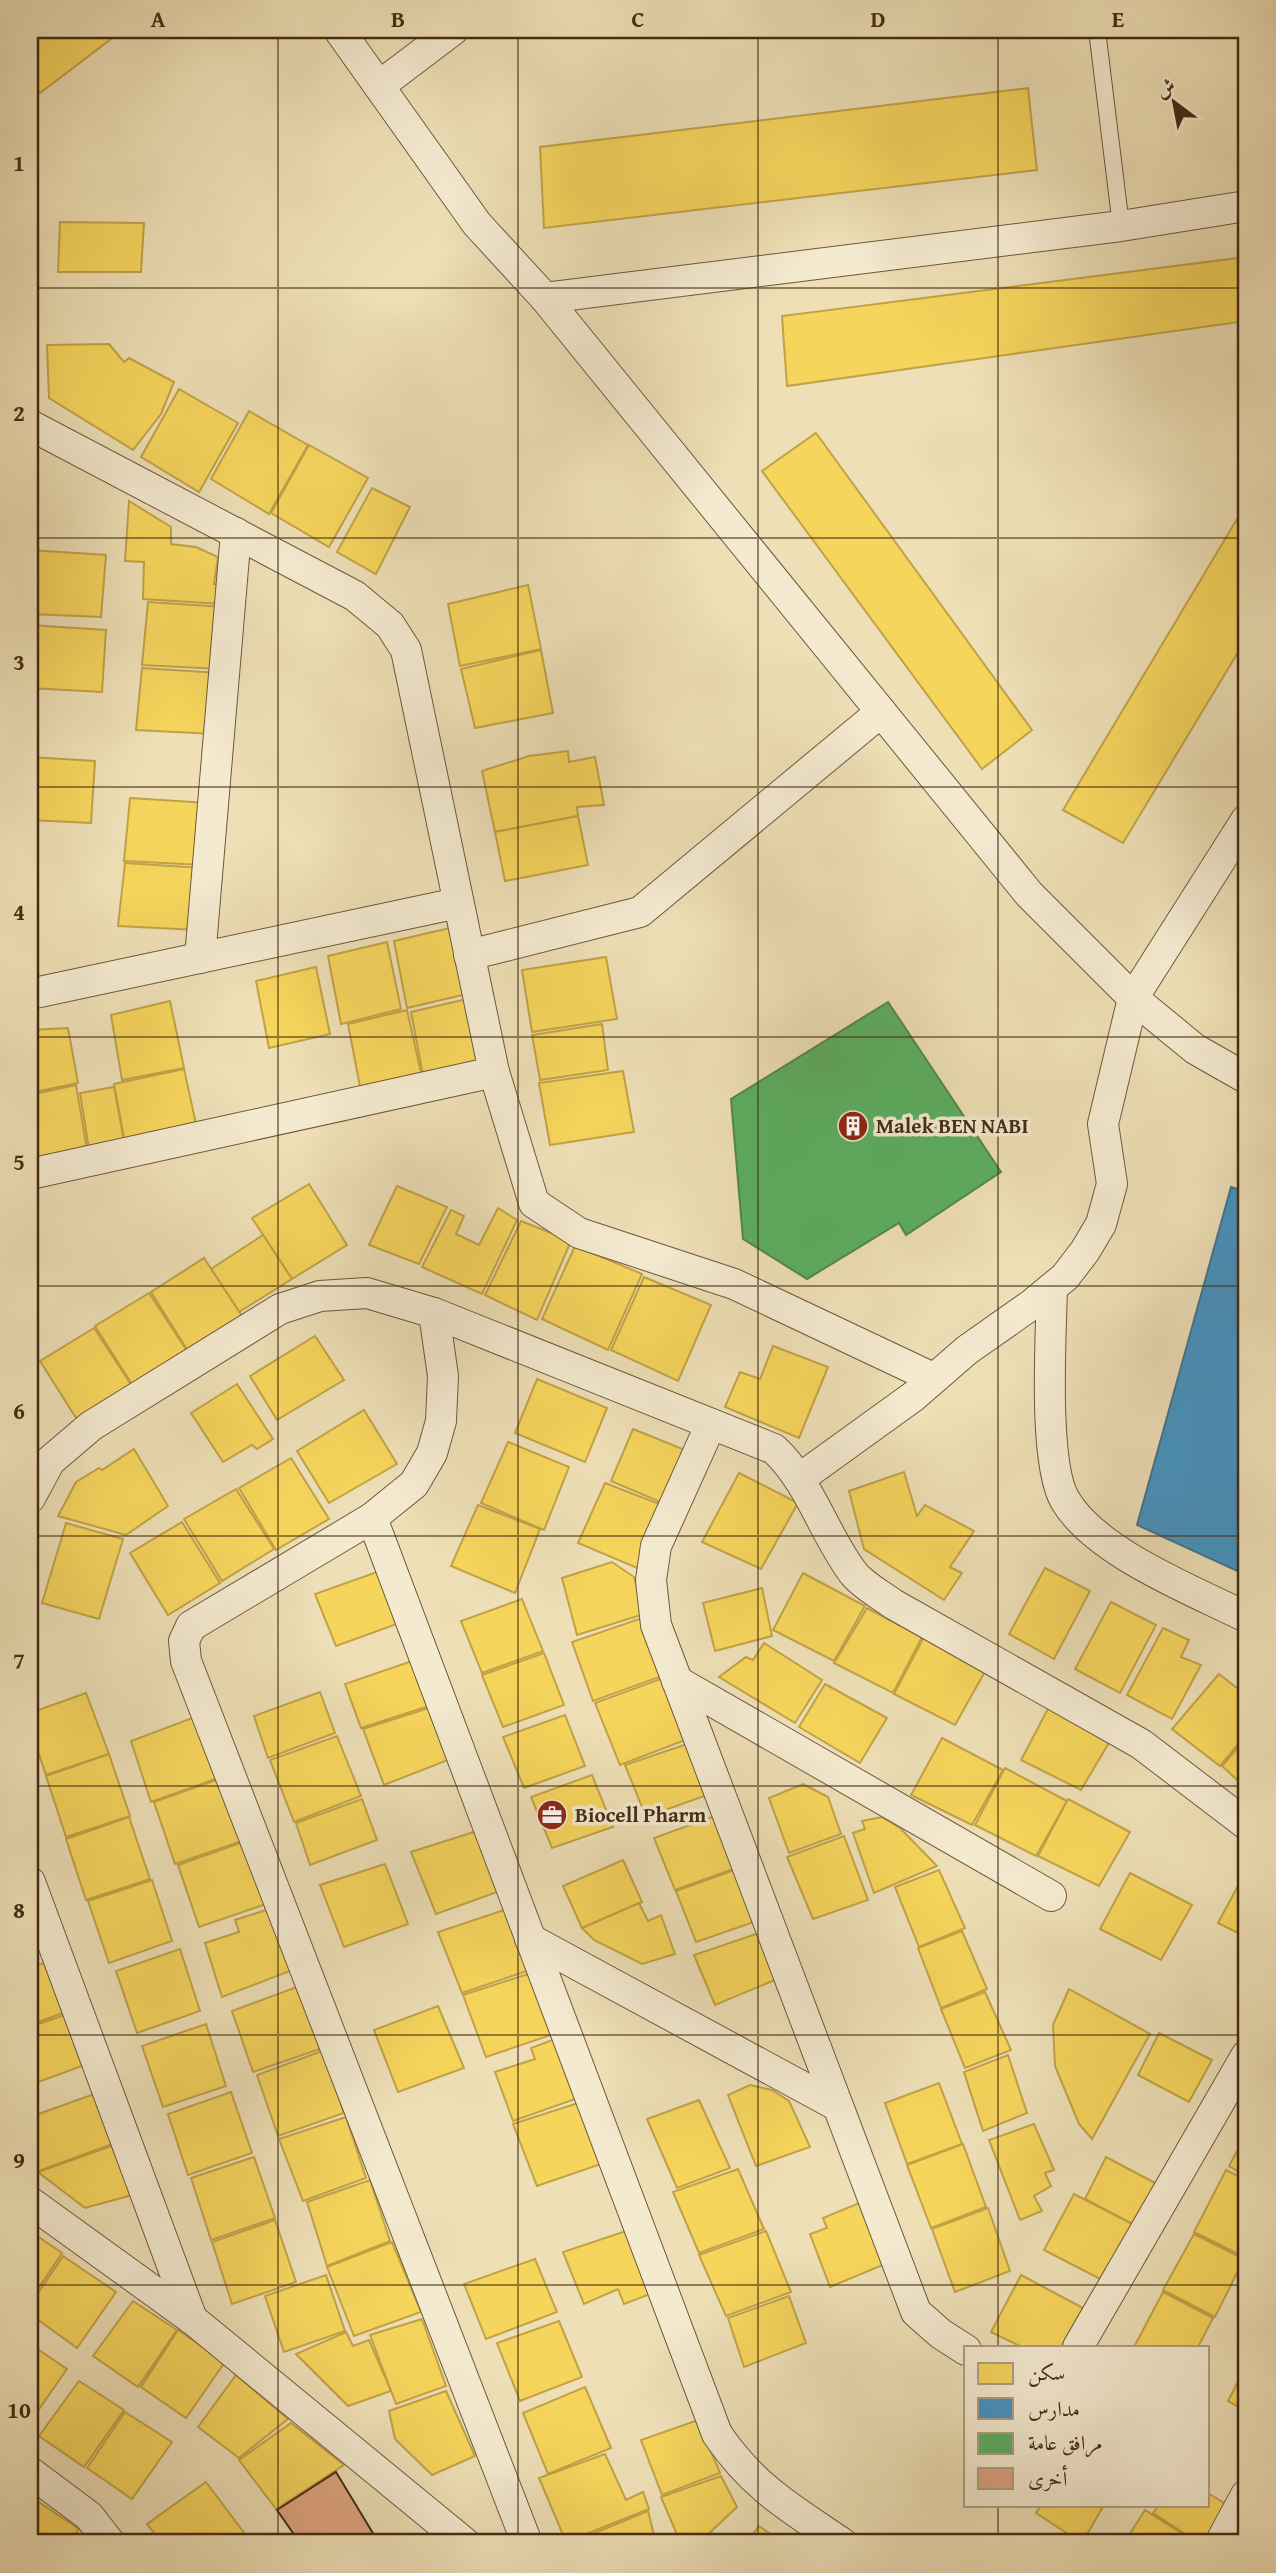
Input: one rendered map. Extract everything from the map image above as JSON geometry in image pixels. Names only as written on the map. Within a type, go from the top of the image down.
[{"type":"street","points":[[339,30],[477,224],[545,298],[1029,894],[1133,998],[1195,1049],[1246,1078]]},
{"type":"street","points":[[379,86],[453,30]]},
{"type":"street","points":[[545,298],[1121,226],[1246,206]]},
{"type":"street","points":[[30,425],[355,596],[390,625],[406,650],[494,1072],[534,1203],[579,1233],[734,1283],[933,1378]]},
{"type":"street","points":[[200,958],[236,533]]},
{"type":"street","points":[[469,955],[640,912],[881,712]]},
{"type":"street","points":[[799,1479],[914,1396],[933,1378],[1052,1288],[1065,1277],[1096,1233],[1112,1184],[1103,1124],[1133,998],[1246,820]]},
{"type":"street","points":[[30,994],[458,903]]},
{"type":"street","points":[[30,1174],[494,1072]]},
{"type":"street","points":[[1052,1288],[1051,1427],[1056,1470],[1063,1498],[1080,1521],[1104,1543],[1246,1617]]},
{"type":"street","points":[[30,1498],[50,1461],[91,1426],[280,1309],[320,1296],[367,1293],[434,1313],[774,1449],[792,1465],[831,1541],[856,1577],[894,1604],[1141,1744],[1246,1824]]},
{"type":"street","points":[[434,1313],[443,1376],[438,1432],[432,1453],[414,1484],[372,1518],[191,1626],[184,1642],[186,1661],[527,2543]]},
{"type":"street","points":[[711,1424],[656,1546],[651,1580],[656,1625],[916,2312],[964,2348]]},
{"type":"street","points":[[372,1518],[718,2434],[737,2463],[762,2489],[842,2543]]},
{"type":"street","points":[[677,1681],[1051,1896]]},
{"type":"street","points":[[30,1882],[192,2319]]},
{"type":"street","points":[[530,1939],[836,2105]]},
{"type":"street","points":[[1079,2346],[1246,2056]]},
{"type":"street","points":[[30,2202],[192,2319],[465,2543]]},
{"type":"street","points":[[30,2472],[89,2515],[110,2543]]},
{"type":"street","points":[[1220,2543],[1246,2495]]},
{"type":"lane","points":[[1097,30],[1121,226]]},
{"type":"building: سكن","points":[[30,30],[123,30],[40,93],[30,80]]},
{"type":"building: سكن","points":[[1028,88],[1037,170],[544,228],[540,147]]},
{"type":"building: سكن","points":[[60,222],[144,223],[141,272],[58,272]]},
{"type":"building: سكن","points":[[1246,257],[1246,321],[787,386],[782,316]]},
{"type":"building: سكن","points":[[109,344],[124,362],[129,358],[174,382],[161,414],[133,450],[49,398],[47,345]]},
{"type":"building: سكن","points":[[179,389],[238,423],[199,492],[141,457]]},
{"type":"building: سكن","points":[[249,411],[308,445],[269,514],[211,479]]},
{"type":"building: سكن","points":[[816,433],[1032,730],[982,769],[762,471]]},
{"type":"building: سكن","points":[[309,445],[368,478],[329,547],[271,513]]},
{"type":"building: سكن","points":[[372,488],[410,507],[376,574],[337,552]]},
{"type":"building: سكن","points":[[129,501],[171,527],[171,544],[196,547],[218,557],[214,584],[222,584],[222,604],[143,599],[144,562],[125,561]]},
{"type":"building: سكن","points":[[1246,504],[1246,639],[1123,843],[1063,810]]},
{"type":"building: سكن","points":[[30,550],[106,555],[101,617],[30,614]]},
{"type":"building: سكن","points":[[528,585],[541,649],[460,666],[448,604]]},
{"type":"building: سكن","points":[[148,602],[225,607],[220,669],[142,665]]},
{"type":"building: سكن","points":[[30,625],[106,630],[102,692],[30,688]]},
{"type":"building: سكن","points":[[541,650],[553,713],[475,728],[461,669]]},
{"type":"building: سكن","points":[[142,668],[219,673],[214,734],[136,730]]},
{"type":"building: سكن","points":[[568,751],[569,762],[595,757],[604,805],[577,807],[578,816],[495,832],[482,771],[529,756]]},
{"type":"building: سكن","points":[[30,757],[95,761],[91,823],[30,820]]},
{"type":"building: سكن","points":[[130,798],[207,803],[202,865],[124,861]]},
{"type":"building: سكن","points":[[578,816],[588,865],[505,881],[495,832]]},
{"type":"building: سكن","points":[[125,863],[201,868],[197,930],[118,926]]},
{"type":"building: سكن","points":[[454,927],[467,994],[407,1008],[394,941]]},
{"type":"building: سكن","points":[[387,942],[401,1009],[341,1024],[328,956]]},
{"type":"building: سكن","points":[[606,957],[617,1019],[532,1032],[522,970]]},
{"type":"building: سكن","points":[[316,967],[330,1034],[269,1048],[256,981]]},
{"type":"building: سكن","points":[[471,998],[485,1065],[424,1080],[411,1012]]},
{"type":"building: سكن","points":[[170,1001],[184,1068],[122,1080],[111,1015]]},
{"type":"building: سكن","points":[[407,1010],[422,1077],[361,1092],[348,1024]]},
{"type":"building: سكن","points":[[602,1024],[608,1070],[540,1080],[532,1035]]},
{"type":"building: سكن","points":[[68,1028],[78,1083],[30,1093],[30,1030]]},
{"type":"building: سكن","points":[[184,1069],[198,1133],[126,1149],[114,1084]]},
{"type":"building: سكن","points":[[623,1071],[634,1132],[550,1145],[539,1083]]},
{"type":"building: سكن","points":[[76,1085],[87,1149],[30,1160],[30,1095]]},
{"type":"building: سكن","points":[[114,1087],[124,1141],[89,1149],[80,1093]]},
{"type":"building: سكن","points":[[309,1184],[347,1245],[292,1279],[252,1218]]},
{"type":"building: سكن","points":[[397,1186],[447,1207],[419,1264],[369,1245]]},
{"type":"building: سكن","points":[[498,1208],[517,1220],[482,1294],[422,1267],[451,1210],[464,1216],[456,1234],[479,1245]]},
{"type":"building: سكن","points":[[521,1221],[571,1241],[537,1320],[485,1295]]},
{"type":"building: سكن","points":[[263,1235],[292,1279],[239,1312],[211,1269]]},
{"type":"building: سكن","points":[[575,1246],[642,1274],[608,1350],[542,1319]]},
{"type":"building: سكن","points":[[204,1258],[242,1316],[188,1351],[151,1292]]},
{"type":"building: سكن","points":[[644,1277],[711,1305],[678,1381],[611,1350]]},
{"type":"building: سكن","points":[[149,1293],[187,1351],[133,1386],[95,1326]]},
{"type":"building: سكن","points":[[94,1328],[132,1386],[78,1421],[40,1361]]},
{"type":"building: سكن","points":[[315,1336],[344,1380],[277,1420],[250,1376]]},
{"type":"building: سكن","points":[[773,1346],[828,1367],[799,1438],[725,1407],[740,1372],[760,1379]]},
{"type":"building: سكن","points":[[537,1379],[607,1408],[585,1462],[515,1433]]},
{"type":"building: سكن","points":[[237,1384],[273,1439],[257,1449],[252,1445],[223,1462],[191,1413]]},
{"type":"building: سكن","points":[[364,1410],[397,1464],[329,1503],[297,1451]]},
{"type":"building: سكن","points":[[633,1429],[690,1452],[667,1505],[611,1481]]},
{"type":"building: سكن","points":[[508,1442],[569,1467],[544,1530],[481,1503]]},
{"type":"building: سكن","points":[[134,1449],[168,1506],[126,1535],[58,1516],[76,1482],[99,1468],[102,1470]]},
{"type":"building: سكن","points":[[291,1458],[329,1519],[276,1550],[239,1488]]},
{"type":"building: سكن","points":[[904,1472],[917,1516],[925,1505],[974,1531],[950,1567],[962,1573],[944,1600],[864,1549],[849,1491]]},
{"type":"building: سكن","points":[[739,1473],[798,1503],[761,1569],[702,1542]]},
{"type":"building: سكن","points":[[605,1483],[667,1507],[642,1570],[578,1543]]},
{"type":"building: سكن","points":[[236,1489],[274,1549],[222,1581],[184,1519]]},
{"type":"building: سكن","points":[[478,1505],[540,1529],[515,1593],[451,1566]]},
{"type":"building: سكن","points":[[182,1522],[220,1583],[168,1615],[130,1553]]},
{"type":"building: سكن","points":[[66,1523],[123,1539],[99,1619],[42,1603]]},
{"type":"building: سكن","points":[[612,1562],[634,1577],[644,1614],[577,1635],[562,1578]]},
{"type":"building: سكن","points":[[1045,1568],[1090,1591],[1054,1659],[1009,1634]]},
{"type":"building: سكن","points":[[377,1572],[397,1624],[336,1646],[315,1594]]},
{"type":"building: سكن","points":[[803,1573],[865,1606],[834,1661],[773,1630]]},
{"type":"building: سكن","points":[[762,1588],[772,1636],[715,1651],[703,1603]]},
{"type":"building: سكن","points":[[522,1599],[543,1651],[482,1673],[461,1621]]},
{"type":"building: سكن","points":[[1111,1602],[1156,1625],[1120,1693],[1075,1669]]},
{"type":"building: سكن","points":[[867,1608],[922,1637],[893,1693],[834,1663]]},
{"type":"building: سكن","points":[[645,1617],[665,1675],[593,1701],[572,1642]]},
{"type":"building: سكن","points":[[1163,1628],[1189,1640],[1181,1657],[1201,1665],[1172,1719],[1127,1695]]},
{"type":"building: سكن","points":[[924,1637],[986,1670],[955,1725],[894,1694]]},
{"type":"building: سكن","points":[[764,1643],[822,1680],[795,1723],[719,1677],[746,1657],[753,1660]]},
{"type":"building: سكن","points":[[544,1653],[564,1705],[503,1727],[482,1675]]},
{"type":"building: سكن","points":[[412,1661],[429,1706],[361,1728],[345,1684]]},
{"type":"building: سكن","points":[[1219,1674],[1246,1695],[1246,1735],[1220,1766],[1172,1729]]},
{"type":"building: سكن","points":[[666,1677],[688,1739],[620,1765],[595,1703]]},
{"type":"building: سكن","points":[[825,1684],[887,1718],[860,1763],[799,1727]]},
{"type":"building: سكن","points":[[320,1692],[335,1733],[268,1758],[254,1716]]},
{"type":"building: سكن","points":[[86,1693],[109,1754],[46,1775],[30,1728],[30,1713]]},
{"type":"building: سكن","points":[[1051,1703],[1113,1736],[1081,1790],[1021,1760]]},
{"type":"building: سكن","points":[[429,1708],[448,1760],[384,1785],[363,1729]]},
{"type":"building: سكن","points":[[565,1715],[585,1766],[524,1788],[503,1737]]},
{"type":"building: سكن","points":[[195,1717],[218,1778],[151,1802],[131,1741]]},
{"type":"building: سكن","points":[[337,1736],[361,1796],[294,1822],[270,1760]]},
{"type":"building: سكن","points":[[942,1738],[1003,1770],[972,1825],[911,1795]]},
{"type":"building: سكن","points":[[1246,1738],[1246,1788],[1222,1766]]},
{"type":"building: سكن","points":[[687,1744],[707,1795],[646,1817],[625,1765]]},
{"type":"building: سكن","points":[[109,1754],[130,1816],[66,1837],[46,1776]]},
{"type":"building: سكن","points":[[1005,1768],[1067,1801],[1036,1856],[975,1825]]},
{"type":"building: سكن","points":[[592,1775],[613,1827],[552,1848],[531,1797]]},
{"type":"building: سكن","points":[[219,1779],[242,1841],[175,1864],[154,1802]]},
{"type":"building: سكن","points":[[803,1784],[828,1797],[841,1834],[789,1853],[769,1798]]},
{"type":"building: سكن","points":[[362,1799],[377,1840],[310,1865],[296,1823]]},
{"type":"building: سكن","points":[[1068,1799],[1130,1832],[1099,1886],[1038,1856]]},
{"type":"building: سكن","points":[[715,1816],[736,1868],[675,1890],[654,1838]]},
{"type":"building: سكن","points":[[129,1817],[150,1879],[86,1900],[66,1839]]},
{"type":"building: سكن","points":[[882,1817],[900,1828],[937,1866],[874,1893],[853,1833],[865,1829],[862,1821]]},
{"type":"building: سكن","points":[[477,1831],[500,1891],[436,1914],[411,1852]]},
{"type":"building: سكن","points":[[844,1836],[868,1900],[813,1919],[787,1857]]},
{"type":"building: سكن","points":[[243,1842],[266,1904],[199,1927],[178,1865]]},
{"type":"building: سكن","points":[[623,1860],[642,1902],[582,1928],[563,1886]]},
{"type":"building: سكن","points":[[385,1864],[408,1924],[344,1947],[320,1885]]},
{"type":"building: سكن","points":[[737,1869],[757,1921],[696,1942],[676,1891]]},
{"type":"building: سكن","points":[[939,1870],[965,1928],[919,1947],[895,1887]]},
{"type":"building: سكن","points":[[1246,1871],[1246,1937],[1218,1923]]},
{"type":"building: سكن","points":[[1130,1873],[1192,1905],[1161,1960],[1100,1929]]},
{"type":"building: سكن","points":[[152,1880],[172,1941],[109,1963],[88,1901]]},
{"type":"building: سكن","points":[[639,1903],[648,1921],[661,1915],[675,1954],[642,1964],[594,1940],[582,1928]]},
{"type":"building: سكن","points":[[269,1909],[290,1971],[222,1997],[205,1943],[239,1932],[235,1920]]},
{"type":"building: سكن","points":[[504,1910],[527,1971],[462,1993],[438,1932]]},
{"type":"building: سكن","points":[[30,1921],[38,1944],[30,1946]]},
{"type":"building: سكن","points":[[765,1931],[782,1977],[715,2005],[694,1955]]},
{"type":"building: سكن","points":[[962,1931],[987,1989],[941,2008],[918,1948]]},
{"type":"building: سكن","points":[[180,1949],[200,2011],[137,2033],[116,1971]]},
{"type":"building: سكن","points":[[44,1963],[63,2013],[30,2025],[30,1968]]},
{"type":"building: سكن","points":[[528,1974],[551,2035],[486,2057],[463,1995]]},
{"type":"building: سكن","points":[[297,1987],[320,2049],[253,2072],[232,2011]]},
{"type":"building: سكن","points":[[1069,1989],[1150,2034],[1092,2139],[1079,2124],[1055,2066],[1053,2025]]},
{"type":"building: سكن","points":[[985,1992],[1011,2050],[965,2068],[941,2009]]},
{"type":"building: سكن","points":[[438,2006],[464,2068],[398,2092],[374,2030]]},
{"type":"building: سكن","points":[[64,2015],[82,2066],[30,2085],[30,2027]]},
{"type":"building: سكن","points":[[206,2024],[226,2086],[163,2107],[142,2046]]},
{"type":"building: سكن","points":[[1159,2033],[1212,2060],[1189,2102],[1138,2075]]},
{"type":"building: سكن","points":[[555,2039],[578,2098],[513,2121],[495,2072],[535,2059],[531,2048]]},
{"type":"building: سكن","points":[[322,2051],[344,2113],[278,2136],[257,2075]]},
{"type":"building: سكن","points":[[1008,2055],[1027,2113],[983,2131],[964,2072]]},
{"type":"building: سكن","points":[[939,2083],[962,2144],[907,2164],[885,2103]]},
{"type":"building: سكن","points":[[750,2085],[772,2090],[789,2101],[810,2147],[756,2166],[728,2095]]},
{"type":"building: سكن","points":[[231,2092],[252,2153],[188,2175],[168,2114]]},
{"type":"building: سكن","points":[[97,2093],[115,2143],[36,2172],[30,2154],[30,2117]]},
{"type":"building: سكن","points":[[699,2100],[730,2168],[677,2188],[647,2119]]},
{"type":"building: سكن","points":[[578,2103],[601,2164],[537,2186],[513,2124]]},
{"type":"building: سكن","points":[[346,2117],[366,2178],[303,2201],[279,2139]]},
{"type":"building: سكن","points":[[1034,2124],[1054,2170],[1045,2173],[1051,2186],[1034,2196],[1042,2211],[1020,2220],[989,2140]]},
{"type":"building: سكن","points":[[1246,2134],[1246,2176],[1229,2166]]},
{"type":"building: سكن","points":[[117,2144],[136,2194],[85,2208],[38,2172]]},
{"type":"building: سكن","points":[[963,2144],[986,2207],[931,2228],[907,2165]]},
{"type":"building: سكن","points":[[254,2157],[275,2218],[211,2240],[191,2178]]},
{"type":"building: سكن","points":[[1106,2157],[1159,2185],[1136,2226],[1085,2199]]},
{"type":"building: سكن","points":[[738,2169],[764,2229],[699,2253],[673,2192]]},
{"type":"building: سكن","points":[[1226,2170],[1246,2180],[1246,2258],[1194,2232]]},
{"type":"building: سكن","points":[[370,2180],[390,2241],[327,2266],[307,2202]]},
{"type":"building: سكن","points":[[1074,2194],[1136,2226],[1104,2281],[1044,2250]]},
{"type":"building: سكن","points":[[864,2201],[890,2262],[830,2287],[810,2234],[827,2228],[823,2218]]},
{"type":"building: سكن","points":[[988,2208],[1010,2271],[955,2292],[932,2229]]},
{"type":"building: سكن","points":[[275,2220],[296,2282],[232,2304],[212,2242]]},
{"type":"building: سكن","points":[[629,2230],[653,2293],[624,2304],[618,2289],[584,2304],[563,2252]]},
{"type":"building: سكن","points":[[30,2231],[62,2253],[30,2301]]},
{"type":"building: سكن","points":[[766,2231],[791,2292],[726,2316],[699,2255]]},
{"type":"building: سكن","points":[[1194,2234],[1244,2259],[1215,2317],[1163,2290]]},
{"type":"building: سكن","points":[[392,2242],[421,2312],[354,2336],[327,2267]]},
{"type":"building: سكن","points":[[63,2256],[116,2292],[77,2348],[30,2314],[30,2305]]},
{"type":"building: سكن","points":[[535,2259],[557,2312],[486,2339],[464,2284]]},
{"type":"building: سكن","points":[[326,2275],[345,2331],[284,2352],[265,2296]]},
{"type":"building: سكن","points":[[1021,2275],[1083,2308],[1062,2346],[1020,2346],[991,2332]]},
{"type":"building: سكن","points":[[1163,2292],[1213,2318],[1199,2346],[1135,2346]]},
{"type":"building: سكن","points":[[789,2296],[806,2343],[744,2367],[728,2318]]},
{"type":"building: سكن","points":[[133,2301],[177,2330],[138,2387],[93,2356]]},
{"type":"building: سكن","points":[[422,2319],[446,2386],[396,2404],[370,2335]]},
{"type":"building: سكن","points":[[559,2321],[582,2377],[520,2401],[497,2343]]},
{"type":"building: سكن","points":[[178,2330],[225,2362],[186,2418],[141,2387]]},
{"type":"building: سكن","points":[[346,2332],[353,2346],[369,2340],[391,2391],[348,2406],[296,2354]]},
{"type":"building: سكن","points":[[30,2344],[67,2369],[30,2422]]},
{"type":"building: سكن","points":[[1246,2366],[1246,2411],[1228,2401]]},
{"type":"building: سكن","points":[[236,2375],[288,2419],[239,2458],[198,2427]]},
{"type":"building: سكن","points":[[79,2381],[124,2410],[84,2467],[39,2436]]},
{"type":"building: سكن","points":[[585,2387],[611,2448],[548,2474],[523,2413]]},
{"type":"building: سكن","points":[[446,2391],[475,2456],[432,2475],[395,2439],[389,2411]]},
{"type":"building: سكن","points":[[125,2412],[172,2442],[132,2499],[87,2468]]},
{"type":"building: سكن","points":[[698,2420],[720,2473],[662,2495],[641,2440]]},
{"type":"building: سكن","points":[[291,2423],[344,2465],[276,2509],[239,2460]]},
{"type":"building: سكن","points":[[605,2454],[626,2500],[643,2492],[649,2509],[566,2542],[539,2478]]},
{"type":"building: سكن","points":[[721,2476],[737,2507],[699,2543],[685,2543],[678,2537],[661,2497]]},
{"type":"building: سكن","points":[[206,2482],[248,2538],[240,2543],[162,2543],[147,2524]]},
{"type":"building: سكن","points":[[1210,2494],[1235,2510],[1217,2543],[1199,2543],[1153,2513],[1158,2506],[1210,2506]]},
{"type":"building: سكن","points":[[30,2496],[79,2529],[69,2543],[30,2543]]},
{"type":"building: سكن","points":[[1040,2506],[1103,2506],[1082,2543],[1036,2513]]},
{"type":"building: سكن","points":[[1145,2510],[1197,2543],[1124,2543]]},
{"type":"building: سكن","points":[[648,2511],[656,2543],[575,2541]]},
{"type":"building: سكن","points":[[759,2526],[783,2543],[746,2543]]},
{"type":"building: سكن","points":[[421,2534],[432,2543],[407,2543]]},
{"type":"building: سكن","points":[[1009,2537],[1019,2543],[1004,2543]]},
{"type":"building: مدارس","points":[[1231,1187],[1246,1192],[1246,1575],[1137,1525]]},
{"type":"building: مرافق عامة","name":"Malek BEN NABI","points":[[888,1002],[1001,1172],[906,1235],[899,1223],[807,1279],[743,1239],[731,1099]]},
{"type":"building: أخرى","points":[[336,2472],[374,2535],[361,2543],[300,2543],[277,2510]]},
{"type":"place","name":"Malek BEN NABI","points":[[853,1126]]},
{"type":"place","name":"Biocell Pharm","points":[[552,1815]]}]
